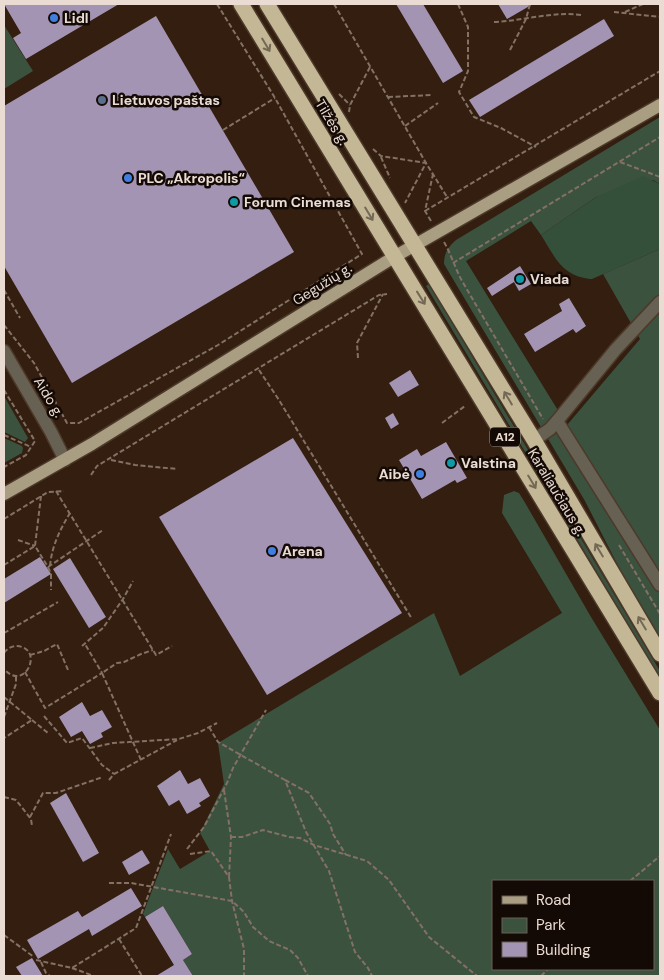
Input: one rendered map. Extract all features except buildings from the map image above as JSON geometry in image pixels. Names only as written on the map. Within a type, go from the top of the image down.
[{"type":"highway","name":"Tilžės g.","points":[[241,4],[394,257]]},
{"type":"highway","name":"Tilžės g.","points":[[267,4],[415,245]]},
{"type":"highway","name":"Karaliaučiaus g.","points":[[415,245],[534,440],[660,654]]},
{"type":"highway","name":"Karaliaučiaus g.","points":[[394,257],[656,675],[660,693]]},
{"type":"main road","name":"Gegužių g.","points":[[4,494],[65,460],[209,373],[394,257],[660,105]]},
{"type":"street","name":"Karaliaučiaus g.","points":[[534,440],[558,421],[616,349],[660,302]]},
{"type":"street","name":"Aido g.","points":[[4,351],[52,432],[65,460]]},
{"type":"street","points":[[558,421],[660,586]]},
{"type":"path","points":[[4,325],[34,363],[67,423],[80,423],[218,345],[362,254],[276,98],[217,4]]},
{"type":"path","points":[[334,4],[447,197]]},
{"type":"path","points":[[458,4],[468,27],[468,71],[459,92],[474,117],[502,128],[536,147]]},
{"type":"path","points":[[510,50],[526,19],[530,4]]},
{"type":"path","points":[[623,13],[644,4]]},
{"type":"path","points":[[614,12],[660,17]]},
{"type":"path","points":[[494,22],[564,13],[580,15]]},
{"type":"path","points":[[349,112],[350,104],[370,67]]},
{"type":"path","points":[[433,174],[426,212],[447,197],[536,147],[660,71]]},
{"type":"path","points":[[388,97],[433,95]]},
{"type":"path","points":[[223,130],[276,98]]},
{"type":"path","points":[[405,126],[438,104]]},
{"type":"path","points":[[438,232],[450,252],[453,263],[660,137]]},
{"type":"path","points":[[366,144],[381,156],[426,163]]},
{"type":"path","points":[[620,161],[660,176]]},
{"type":"path","points":[[403,207],[426,163]]},
{"type":"path","points":[[4,290],[20,318]]},
{"type":"path","points":[[358,358],[357,343],[383,294]]},
{"type":"path","points":[[92,475],[97,466],[110,460],[379,295],[387,294]]},
{"type":"path","points":[[259,369],[283,405],[412,619]]},
{"type":"path","points":[[4,390],[35,441],[26,455],[4,467]]},
{"type":"path","points":[[442,422],[465,406]]},
{"type":"path","points":[[4,435],[31,447]]},
{"type":"path","points":[[110,460],[135,465],[177,469]]},
{"type":"path","points":[[56,491],[88,540],[156,655],[172,646]]},
{"type":"path","points":[[4,519],[48,492],[64,491]]},
{"type":"path","points":[[35,546],[42,496]]},
{"type":"path","points":[[49,566],[58,533],[70,513]]},
{"type":"path","points":[[49,566],[103,530]]},
{"type":"path","points":[[18,540],[35,546],[49,566],[52,574],[51,590]]},
{"type":"path","points":[[4,565],[35,546]]},
{"type":"path","points":[[133,581],[103,628],[84,645],[102,673],[141,760]]},
{"type":"path","points":[[4,633],[58,602]]},
{"type":"path","points":[[30,656],[57,644],[68,670]]},
{"type":"path","points":[[4,654],[9,648],[19,646],[24,648],[30,656],[30,665],[26,672],[16,676],[4,669]]},
{"type":"path","points":[[26,672],[45,708],[117,663],[153,650]]},
{"type":"path","points":[[4,717],[16,684],[16,676]]},
{"type":"path","points":[[4,697],[48,733]]},
{"type":"path","points":[[187,849],[204,827],[233,768],[266,710]]},
{"type":"path","points":[[44,716],[67,743],[82,738],[102,765],[114,774]]},
{"type":"path","points":[[4,738],[32,720]]},
{"type":"path","points":[[90,748],[113,743],[133,743],[179,738],[198,733],[217,723]]},
{"type":"path","points":[[209,727],[218,742],[309,793],[330,824],[346,855]]},
{"type":"path","points":[[109,780],[114,774],[179,738]]},
{"type":"path","points":[[30,817],[43,793],[56,793],[103,777]]},
{"type":"path","points":[[285,780],[306,832],[329,871],[355,952],[372,976]]},
{"type":"path","points":[[224,789],[231,837],[229,878],[232,901],[244,949],[244,976]]},
{"type":"path","points":[[4,797],[16,800],[30,817],[32,826]]},
{"type":"path","points":[[231,837],[242,837],[263,830],[300,838],[367,862],[389,880],[430,937],[478,976]]},
{"type":"path","points":[[72,968],[136,928],[171,834]]},
{"type":"path","points":[[190,854],[211,851],[229,878]]},
{"type":"path","points":[[631,880],[660,856]]},
{"type":"path","points":[[4,873],[4,905]]},
{"type":"path","points":[[110,883],[131,883],[232,901],[244,912],[253,927],[269,942],[290,950],[298,958],[308,976]]},
{"type":"path","points":[[4,935],[34,957]]},
{"type":"path","points":[[119,939],[142,976]]},
{"type":"path","points":[[36,960],[72,968],[94,976]]},
{"type":"path","points":[[40,961],[46,973],[50,976]]},
{"type":"green space","points":[[4,25],[33,71],[4,89]]},
{"type":"green space","points":[[660,117],[660,184],[653,180],[596,197],[541,235],[531,221],[466,261],[567,425],[640,339],[603,274],[660,249],[660,640],[631,591],[585,501],[444,264],[447,250],[456,240]]},
{"type":"green space","points":[[643,176],[660,184],[660,249],[592,279],[566,270],[555,258],[541,235],[596,197]]},
{"type":"green space","points":[[429,284],[660,671],[660,678],[426,286]]},
{"type":"green space","points":[[4,396],[28,438],[25,442],[4,432]]},
{"type":"green space","points":[[4,438],[23,448],[22,453],[4,463]]},
{"type":"green space","points":[[514,491],[519,493],[591,617],[660,730],[660,976],[193,976],[183,960],[192,954],[163,906],[145,917],[143,914],[168,849],[180,869],[210,851],[200,833],[224,784],[218,743],[434,613],[460,676],[562,613],[502,513],[504,495]]},
{"type":"place","name":"Lidl","points":[[54,18]]},
{"type":"place","name":"Lietuvos paštas","points":[[102,100]]},
{"type":"place","name":"PLC „Akropolis“","points":[[128,178]]},
{"type":"place","name":"Forum Cinemas","points":[[234,202]]},
{"type":"place","name":"Viada","points":[[520,279]]},
{"type":"place","name":"Valstina","points":[[451,463]]},
{"type":"place","name":"Aibė","points":[[420,474]]},
{"type":"place","name":"Arena","points":[[272,551]]}]
